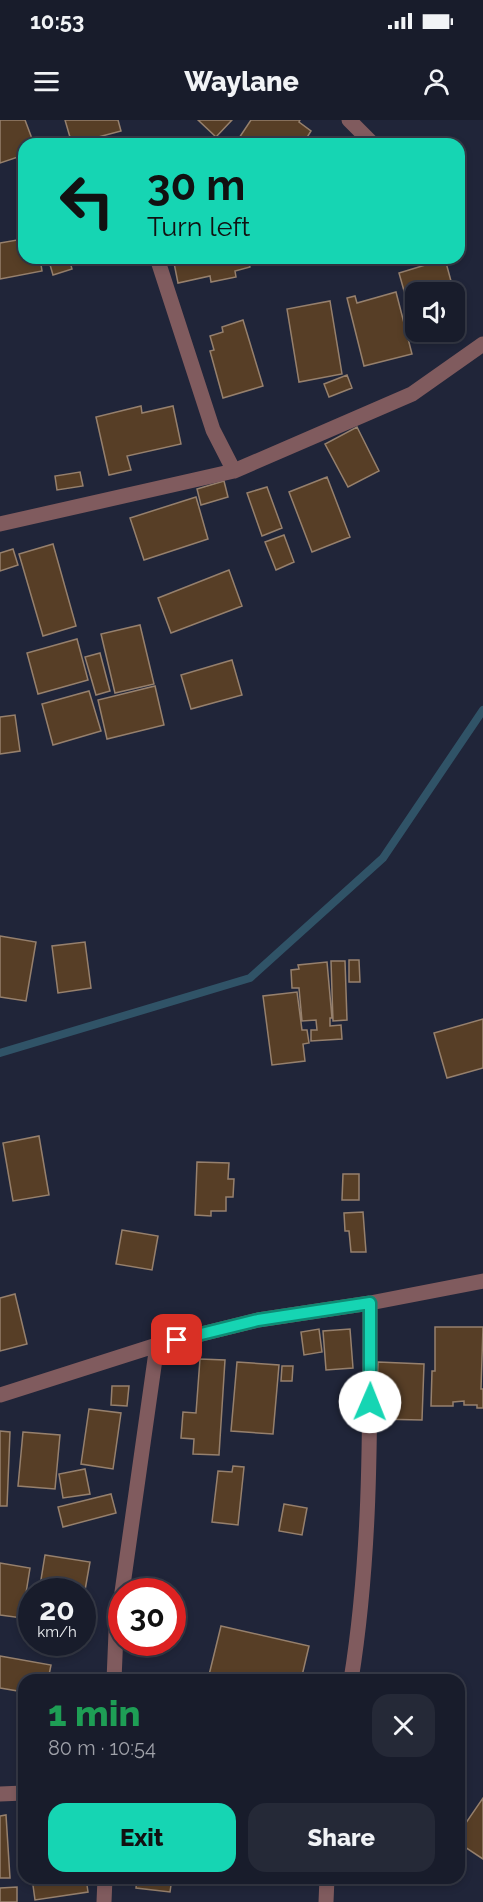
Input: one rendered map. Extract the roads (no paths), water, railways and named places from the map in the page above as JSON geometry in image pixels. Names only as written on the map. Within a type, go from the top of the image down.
[{"type":"street","points":[[350,120],[367,138]]},
{"type":"street","points":[[159,264],[213,430],[234,471]]},
{"type":"street","points":[[0,524],[234,471],[412,394],[483,344]]},
{"type":"street","points":[[0,1395],[157,1345],[258,1320],[370,1303],[483,1281]]},
{"type":"street","points":[[352,1674],[357,1641],[369,1491],[370,1303]]},
{"type":"street","points":[[124,1578],[157,1345]]},
{"type":"street","points":[[114,1674],[115,1656]]},
{"type":"street","points":[[0,1794],[18,1793]]},
{"type":"street","points":[[104,1902],[105,1884]]},
{"type":"street","points":[[326,1902],[327,1884]]},
{"type":"waterway","points":[[0,1053],[250,978],[383,858],[483,710]]}]
